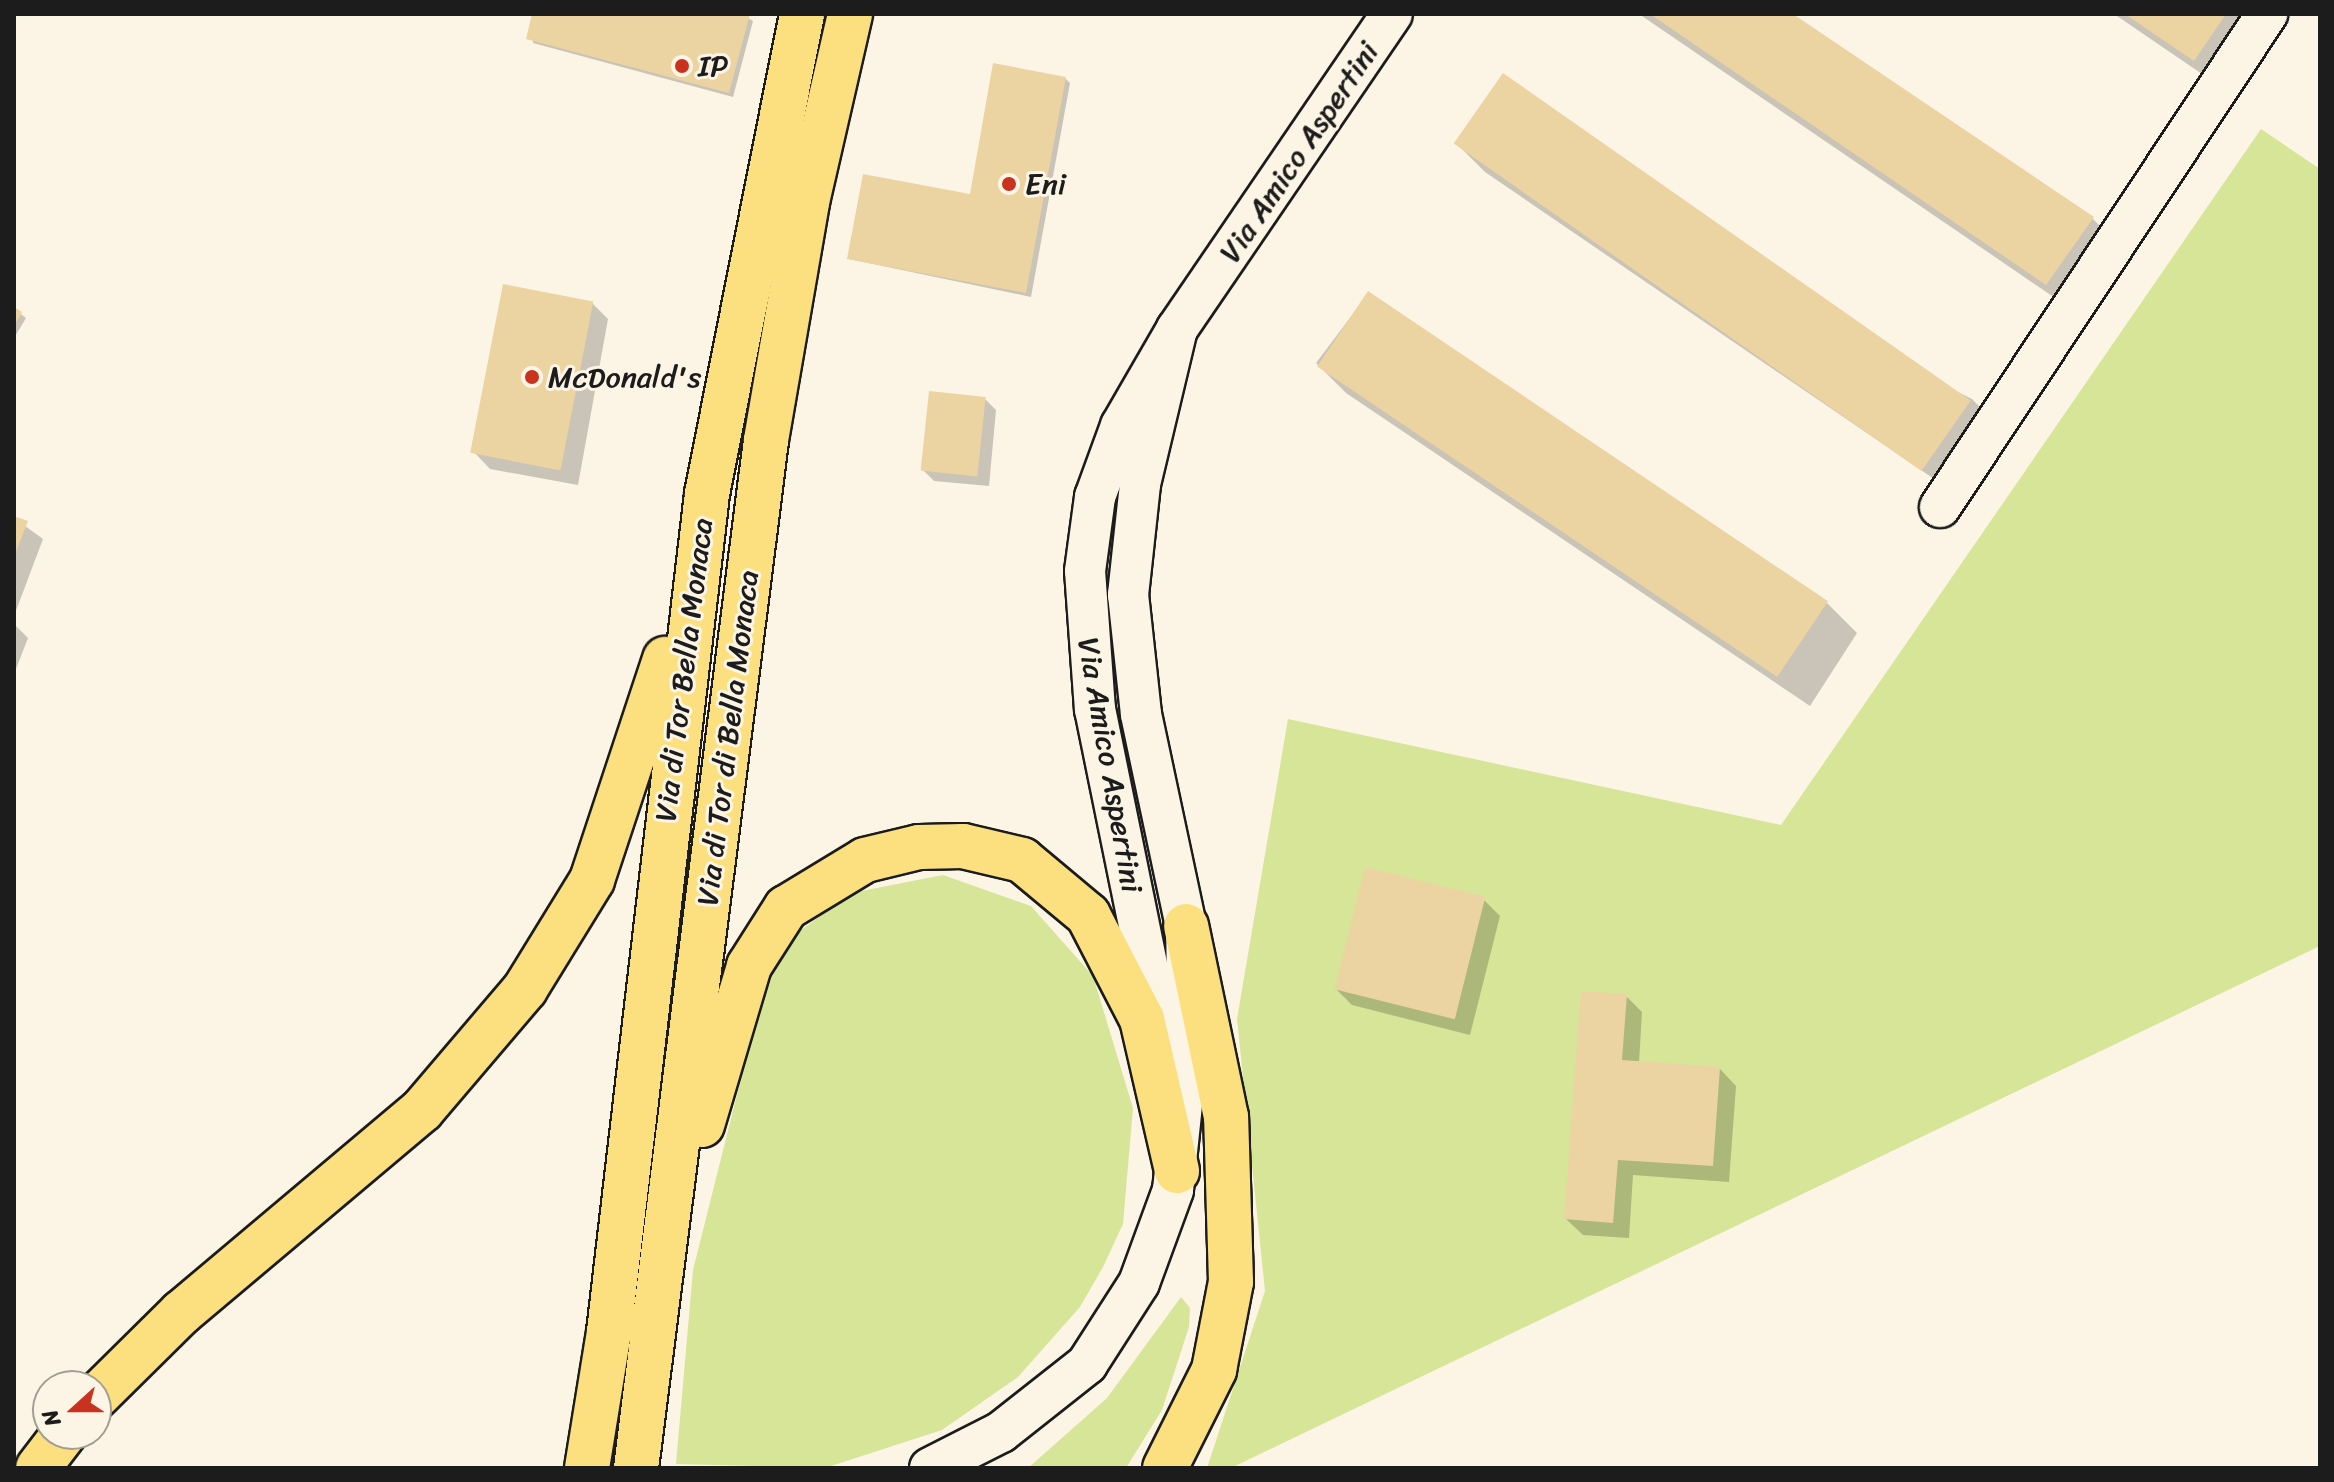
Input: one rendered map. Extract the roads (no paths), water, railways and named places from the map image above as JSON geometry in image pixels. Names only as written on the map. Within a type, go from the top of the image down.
[{"type":"main road","name":"Via di Tor Bella Monaca","points":[[587,1468],[609,1332],[707,494],[802,14]]},
{"type":"main road","name":"Via di Tor di Bella Monaca","points":[[636,1468],[656,1339],[764,454],[807,202],[850,14]]},
{"type":"main road","points":[[112,1381],[181,1313],[422,1110],[553,952],[609,837],[707,494]]},
{"type":"main road","points":[[673,1202],[749,966],[771,927],[823,879],[919,847],[1009,854],[1078,901],[1142,1019],[1177,1171]]},
{"type":"main road","points":[[1165,1468],[1214,1370],[1231,1282],[1226,1117],[1186,926]]},
{"type":"main road","points":[[38,1468],[52,1450]]},
{"type":"street","name":"Via Amico Aspertini","points":[[1177,1171],[1157,1010],[1095,710],[1085,571],[1104,464],[1177,329],[1392,14]]},
{"type":"street","points":[[1940,507],[2267,14]]},
{"type":"street","name":"Via Amico Aspertini","points":[[930,1468],[1019,1419],[1098,1350],[1139,1283],[1177,1171],[1188,1047],[1186,926],[1151,770],[1129,616],[1138,497],[1177,329]]},
{"type":"place","name":"IP","points":[[682,66]]},
{"type":"place","name":"Eni","points":[[1009,184]]},
{"type":"place","name":"McDonald's","points":[[532,377]]}]
